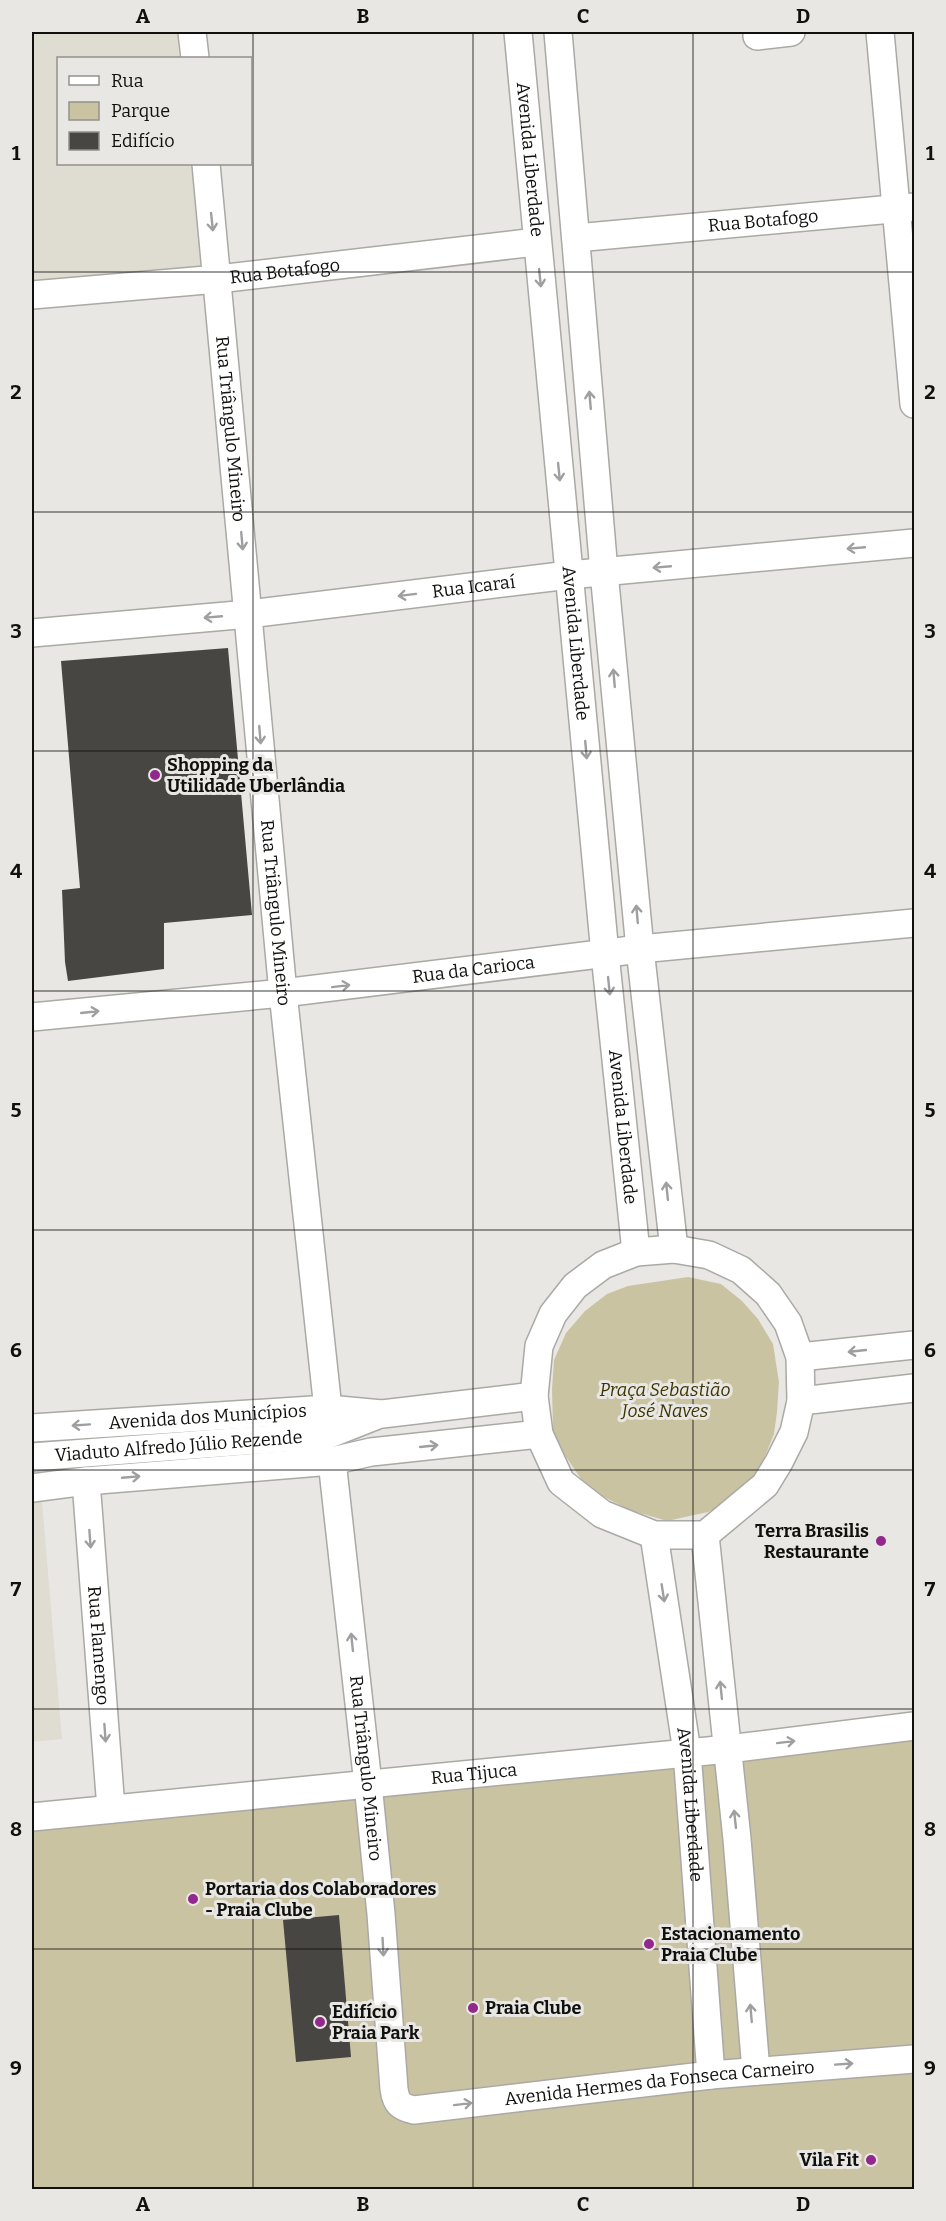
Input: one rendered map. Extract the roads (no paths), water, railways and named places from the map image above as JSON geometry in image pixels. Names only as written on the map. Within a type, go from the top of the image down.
[{"type":"street","points":[[192,32],[195,57]]},
{"type":"street","name":"Avenida Liberdade","points":[[518,32],[536,242],[636,1252]]},
{"type":"street","name":"Avenida Liberdade","points":[[558,32],[604,572],[640,949],[674,1249]]},
{"type":"street","points":[[757,36],[791,32]]},
{"type":"street","points":[[880,32],[905,208],[915,404]]},
{"type":"street","name":"Rua Triângulo Mineiro","points":[[206,165],[283,993],[381,1914],[394,2089],[396,2100],[405,2108]]},
{"type":"street","name":"Rua Botafogo","points":[[576,238],[905,208]]},
{"type":"street","name":"Rua Botafogo","points":[[32,295],[218,279],[536,242]]},
{"type":"street","name":"Rua Icaraí","points":[[32,633],[249,614],[569,575],[915,543]]},
{"type":"street","name":"Rua da Carioca","points":[[32,1017],[283,993],[640,949],[915,922]]},
{"type":"street","points":[[674,1249],[709,1255],[741,1270],[768,1294],[788,1323],[800,1357],[801,1401],[794,1432],[765,1485],[705,1534],[654,1535],[602,1514],[561,1482],[539,1434],[534,1396],[539,1346],[553,1314],[575,1286],[603,1265],[636,1252],[674,1249]]},
{"type":"street","points":[[800,1357],[915,1345]]},
{"type":"street","points":[[801,1401],[915,1388]]},
{"type":"street","name":"Avenida dos Municípios","points":[[32,1488],[86,1481],[329,1435],[382,1414],[534,1396]]},
{"type":"street","name":"Avenida dos Municípios","points":[[32,1428],[329,1435],[371,1452],[539,1434]]},
{"type":"street","name":"Viaduto Alfredo Júlio Rezende","points":[[32,1457],[329,1435]]},
{"type":"street","name":"Rua Flamengo","points":[[86,1481],[111,1809]]},
{"type":"street","points":[[705,1534],[737,1839],[756,2071]]},
{"type":"street","name":"Avenida Liberdade","points":[[654,1535],[687,1752],[711,2075]]},
{"type":"street","name":"Rua Tijuca","points":[[32,1817],[728,1749],[915,1726]]},
{"type":"street","name":"Avenida Hermes da Fonseca Carneiro","points":[[405,2108],[414,2110],[711,2075],[915,2059]]},
{"type":"place","name":"Shopping da Utilidade Uberlândia","points":[[155,775]]},
{"type":"place","name":"Terra Brasilis Restaurante","points":[[881,1541]]},
{"type":"place","name":"Portaria dos Colaboradores - Praia Clube","points":[[193,1899]]},
{"type":"place","name":"Estacionamento Praia Clube","points":[[649,1944]]},
{"type":"place","name":"Praia Clube","points":[[473,2008]]},
{"type":"place","name":"Edifício Praia Park","points":[[320,2022]]},
{"type":"place","name":"Vila Fit","points":[[871,2160]]},
{"type":"park label","name":"Praça Sebastião José Naves","points":[[665,1400]]}]
